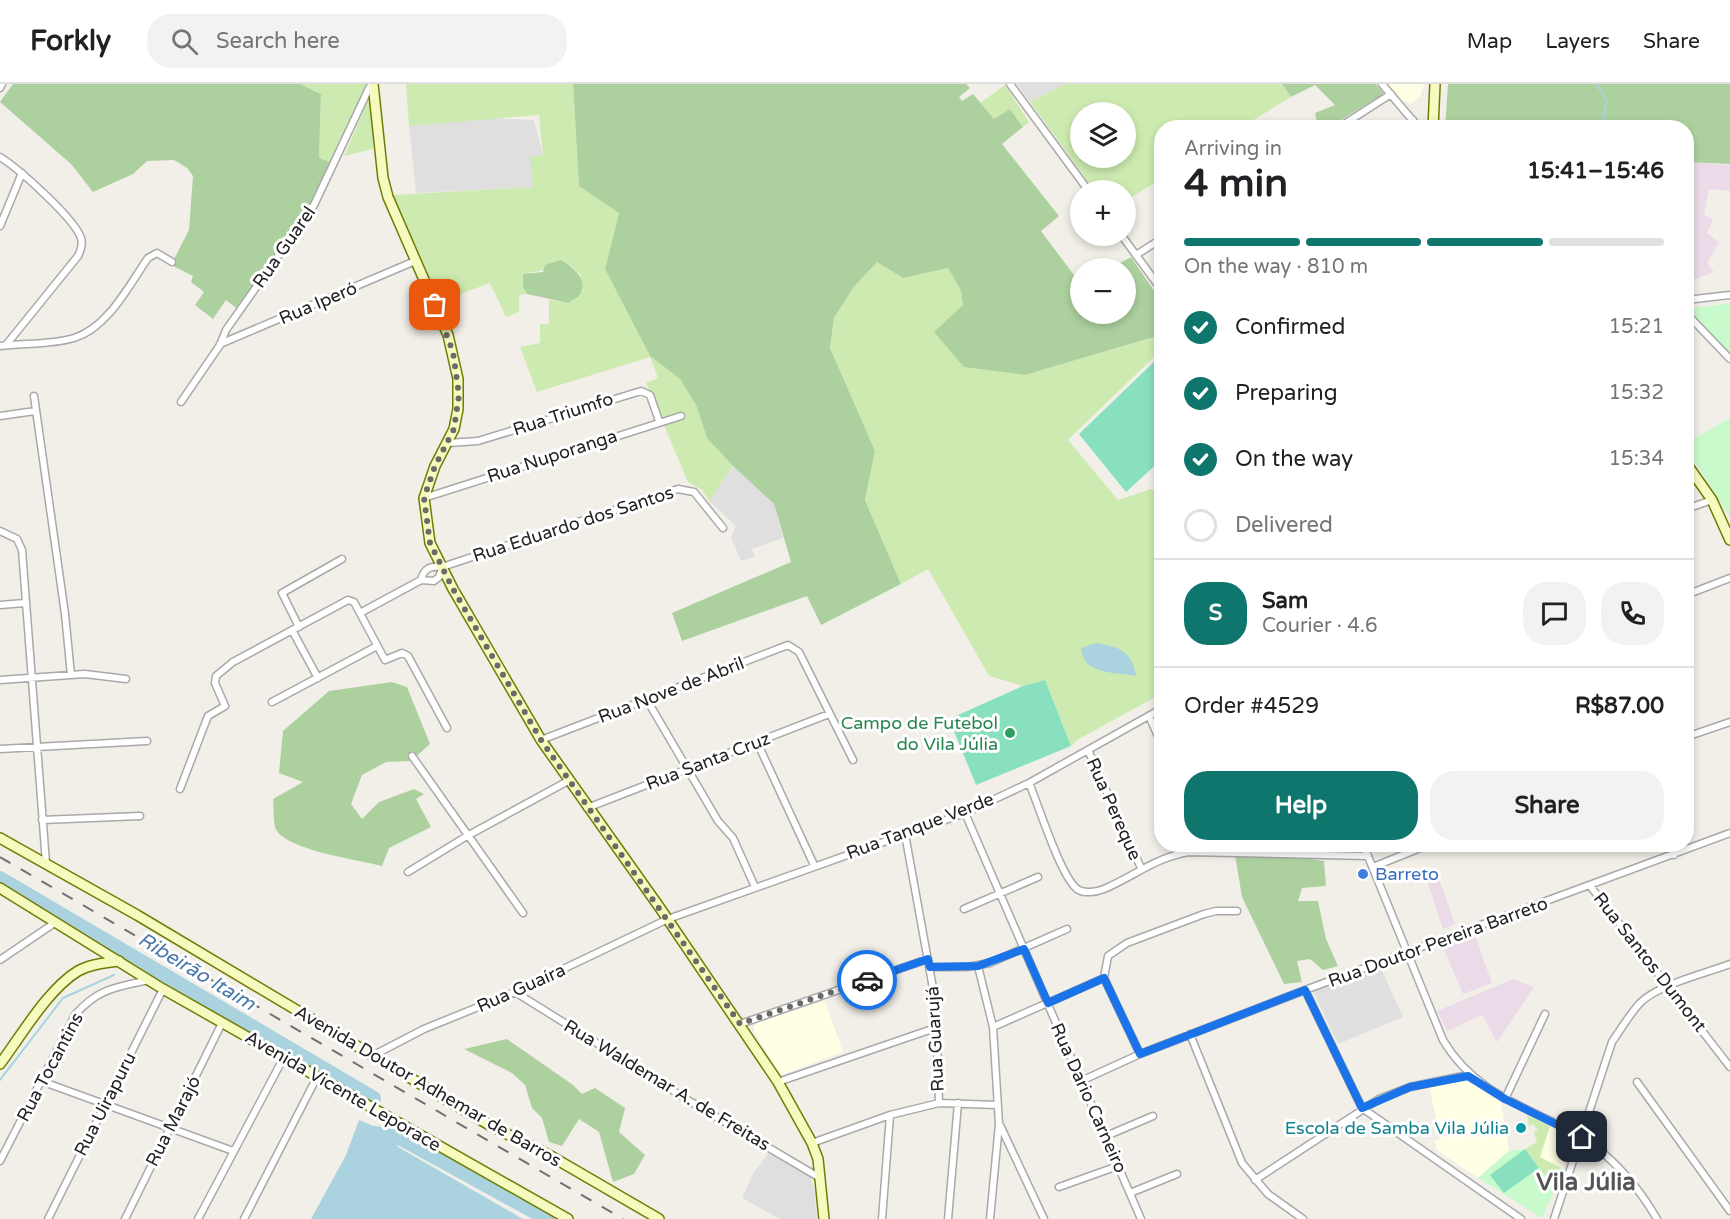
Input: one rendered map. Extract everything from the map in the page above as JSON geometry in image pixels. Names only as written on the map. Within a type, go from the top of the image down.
[{"type":"street","points":[[372,84],[383,178],[388,197],[444,325],[455,361],[458,409],[448,443],[435,466],[424,498],[430,543],[541,740],[587,808],[668,919],[778,1082],[812,1143],[820,1178],[824,1219]]},
{"type":"street","name":"Rua Guarel","points":[[181,402],[220,345],[231,322],[315,205],[372,84]]},
{"type":"street","points":[[1010,84],[1081,180]]},
{"type":"street","points":[[1382,84],[1413,120]]},
{"type":"street","points":[[1433,120],[1435,84]]},
{"type":"street","points":[[1350,120],[1391,94]]},
{"type":"street","points":[[0,157],[22,173],[75,226],[82,243],[78,256],[3,345]]},
{"type":"street","points":[[0,226],[22,173]]},
{"type":"street","points":[[1136,255],[1154,243]]},
{"type":"street","points":[[1129,246],[1154,279]]},
{"type":"street","points":[[3,345],[65,340],[87,334],[102,321],[148,258],[157,253],[172,262]]},
{"type":"street","name":"Rua Iperó","points":[[220,345],[416,261]]},
{"type":"street","points":[[1694,299],[1730,295]]},
{"type":"street","points":[[1694,321],[1730,359]]},
{"type":"street","name":"Rua Triumfo","points":[[448,443],[478,441],[640,391],[651,396],[659,421]]},
{"type":"street","points":[[34,396],[65,614],[70,675]]},
{"type":"street","points":[[0,416],[35,411]]},
{"type":"street","name":"Rua Nuporanga","points":[[424,498],[659,421],[681,416]]},
{"type":"street","points":[[1694,474],[1712,500],[1729,536]]},
{"type":"street","name":"Rua Eduardo dos Santos","points":[[442,567],[683,489],[694,492],[723,528]]},
{"type":"street","points":[[1694,507],[1712,500]]},
{"type":"street","points":[[0,526],[0,531],[13,535],[20,544],[46,863]]},
{"type":"street","points":[[318,678],[282,593],[342,559]]},
{"type":"street","points":[[360,613],[420,580],[434,581],[439,577],[442,567]]},
{"type":"street","points":[[420,580],[423,572],[428,568],[442,567]]},
{"type":"street","points":[[1694,592],[1730,578]]},
{"type":"street","points":[[180,789],[208,716],[225,706],[215,683],[216,675],[233,662],[348,600],[354,603],[385,660],[402,653],[408,656],[447,728]]},
{"type":"street","points":[[0,605],[25,603]]},
{"type":"street","name":"Rua Nove de Abril","points":[[541,740],[782,646],[792,645],[799,652],[829,714]]},
{"type":"street","points":[[272,702],[377,646]]},
{"type":"street","points":[[0,680],[70,675],[126,679]]},
{"type":"street","points":[[647,700],[718,821],[733,838],[755,887]]},
{"type":"street","name":"Rua Tanque Verde","points":[[668,919],[965,813],[1029,783],[1154,713]]},
{"type":"street","points":[[829,714],[853,760]]},
{"type":"street","name":"Rua Santa Cruz","points":[[587,808],[829,714]]},
{"type":"street","points":[[1149,716],[1154,727]]},
{"type":"street","points":[[1694,734],[1730,722]]},
{"type":"street","points":[[0,749],[147,741]]},
{"type":"street","points":[[757,742],[814,865]]},
{"type":"street","name":"Rua Pereque","points":[[1088,750],[1141,868]]},
{"type":"street","points":[[412,756],[523,913]]},
{"type":"street","points":[[408,872],[467,836],[568,781]]},
{"type":"street","points":[[1029,783],[1064,870],[1078,890],[1087,892],[1105,889],[1141,868],[1186,852]]},
{"type":"street","name":"Rua Dario Carneiro","points":[[965,813],[1141,1219]]},
{"type":"street","points":[[42,820],[140,816]]},
{"type":"street","name":"Rua Doutor Pereira Barreto","points":[[1694,847],[1730,833]]},
{"type":"street","name":"Rua Guarujá","points":[[905,834],[930,967],[938,1027],[939,1103]]},
{"type":"street","name":"Avenida Doutor Adhemar de Barros","points":[[0,838],[137,915],[491,1126],[549,1155],[659,1219]]},
{"type":"street","points":[[1269,852],[1368,856]]},
{"type":"street","points":[[1366,852],[1443,1041],[1468,1076],[1505,1099],[1582,1137],[1630,1179],[1657,1219]]},
{"type":"street","points":[[1373,867],[1410,852]]},
{"type":"street","name":"Rua Doutor Pereira Barreto","points":[[1081,1082],[1140,1054],[1190,1034],[1682,852]]},
{"type":"street","points":[[964,909],[1038,877]]},
{"type":"street","name":"Rua Santos Dumont","points":[[1592,886],[1730,1067]]},
{"type":"street","name":"Avenida Vicente Leporace","points":[[0,888],[163,989],[568,1219]]},
{"type":"street","points":[[1140,1054],[1104,978],[1108,956],[1127,943],[1204,914],[1236,910]]},
{"type":"street","name":"Rua Guaíra","points":[[374,1055],[424,1029],[515,992],[668,919]]},
{"type":"street","points":[[0,960],[56,922]]},
{"type":"street","points":[[930,967],[978,966],[1024,949],[1067,929]]},
{"type":"street","points":[[740,1024],[928,959]]},
{"type":"street","points":[[0,1064],[44,1005],[72,976],[87,967],[119,961]]},
{"type":"street","points":[[1554,1219],[1612,1042],[1641,1002],[1669,987],[1730,964]]},
{"type":"street","points":[[978,966],[993,1027],[999,1124],[990,1219]]},
{"type":"street","points":[[993,1027],[1104,978]]},
{"type":"street","name":"Rua Tocantins","points":[[0,1161],[75,1015],[86,1002],[104,991],[149,980]]},
{"type":"street","name":"Rua Uirapuru","points":[[48,1219],[163,989]]},
{"type":"street","points":[[1305,990],[1362,1108],[1521,1219]]},
{"type":"street","name":"Rua Waldemar A. de Freitas","points":[[515,992],[691,1102],[820,1178]]},
{"type":"street","points":[[1505,1099],[1545,1014]]},
{"type":"street","name":"Rua Marajó","points":[[125,1219],[222,1023]]},
{"type":"street","points":[[778,1082],[938,1027]]},
{"type":"street","points":[[1190,1034],[1222,1119],[1242,1163],[1268,1194],[1303,1219]]},
{"type":"street","points":[[198,1219],[232,1151],[284,1057]]},
{"type":"street","points":[[1255,1180],[1362,1108],[1410,1087],[1468,1076]]},
{"type":"street","points":[[244,1219],[317,1077]]},
{"type":"street","points":[[41,1081],[232,1151]]},
{"type":"street","points":[[1637,1082],[1730,1211]]},
{"type":"street","points":[[812,1143],[890,1115],[939,1103],[997,1105]]},
{"type":"street","points":[[948,1219],[958,1103]]},
{"type":"street","points":[[882,1219],[890,1115]]},
{"type":"street","points":[[1106,1136],[1153,1116]]},
{"type":"street","points":[[999,1124],[1044,1219]]},
{"type":"street","points":[[1059,1187],[1118,1166]]},
{"type":"street","points":[[1130,1193],[1177,1174]]},
{"type":"shaded area","points":[[1017,84],[1065,84],[1030,102]]},
{"type":"shaded area","points":[[1388,84],[1424,84],[1420,97],[1411,104],[1400,99]]},
{"type":"shaded area","points":[[488,118],[534,120],[543,155],[534,187],[416,193],[409,126]]},
{"type":"shaded area","points":[[1694,163],[1730,165],[1730,191],[1709,189],[1704,215],[1713,219],[1707,233],[1719,242],[1707,263],[1714,272],[1694,279]]},
{"type":"shaded area","points":[[733,466],[774,504],[783,538],[752,549],[755,557],[741,561],[731,537],[736,526],[709,501]]},
{"type":"shaded area","points":[[1438,876],[1455,924],[1443,929],[1427,880]]},
{"type":"shaded area","points":[[1474,933],[1492,983],[1463,994],[1442,945]]},
{"type":"shaded area","points":[[1380,966],[1403,1017],[1338,1044],[1313,991]]},
{"type":"shaded area","points":[[1513,979],[1534,987],[1497,1042],[1482,1015],[1447,1031],[1437,1011]]},
{"type":"shaded area","points":[[825,1001],[843,1052],[781,1075],[754,1032],[754,1026],[758,1022]]},
{"type":"shaded area","points":[[1467,1081],[1501,1103],[1509,1151],[1478,1178],[1437,1150],[1435,1141],[1441,1139],[1429,1086]]},
{"type":"shaded area","points":[[1550,1126],[1566,1134],[1572,1141],[1563,1169],[1540,1157]]},
{"type":"shaded area","points":[[769,1153],[811,1178],[817,1219],[780,1219],[742,1198],[754,1172]]},
{"type":"green space","points":[[13,84],[300,84],[321,94],[319,158],[332,163],[296,231],[236,308],[226,300],[213,319],[195,305],[204,292],[191,282],[193,276],[171,265],[189,230],[193,176],[187,168],[174,160],[147,161],[133,174],[93,192],[71,164],[0,102]]},
{"type":"green space","points":[[300,84],[367,84],[332,163],[319,159],[321,94]]},
{"type":"green space","points":[[406,84],[573,84],[579,186],[619,212],[605,269],[650,356],[680,379],[696,405],[707,438],[733,466],[709,501],[702,490],[688,482],[646,383],[658,378],[650,357],[537,392],[520,347],[540,343],[540,324],[549,324],[549,300],[568,303],[583,291],[580,274],[570,265],[523,274],[523,287],[527,294],[519,295],[519,312],[506,317],[490,283],[439,302],[393,195],[533,187],[530,157],[543,155],[539,115],[409,126]]},
{"type":"green space","points":[[573,84],[966,84],[970,88],[959,97],[962,101],[973,94],[994,119],[1010,109],[1023,127],[1002,144],[1059,216],[1041,231],[1070,270],[1070,324],[1136,324],[1136,264],[1154,291],[1154,337],[1025,375],[964,367],[934,332],[963,305],[961,291],[948,268],[903,278],[877,262],[853,288],[834,318],[830,348],[875,451],[865,500],[901,584],[821,625],[807,596],[682,641],[672,613],[791,562],[774,504],[707,438],[696,405],[680,379],[650,356],[605,269],[619,213],[579,186]]},
{"type":"green space","points":[[1065,84],[1282,84],[1291,97],[1253,120],[1154,120],[1154,183],[1136,194],[1136,180],[1087,180],[1078,168],[1136,168],[1136,102],[1070,102],[1070,157],[1030,102]]},
{"type":"green space","points":[[1282,84],[1376,84],[1384,94],[1341,120],[1316,120],[1315,113],[1335,105],[1315,85],[1291,97]]},
{"type":"green space","points":[[1448,84],[1730,84],[1730,164],[1694,162],[1694,120],[1445,120]]},
{"type":"green space","points":[[1005,85],[1029,122],[1023,127],[1010,109],[994,119],[980,103]]},
{"type":"green space","points":[[371,94],[373,149],[344,156]]},
{"type":"green space","points":[[561,260],[571,267],[582,280],[583,285],[579,296],[568,303],[527,294],[523,287],[523,274],[543,272],[545,265]]},
{"type":"green space","points":[[877,262],[903,278],[948,268],[961,291],[963,305],[1025,375],[1154,337],[1154,357],[1068,440],[1118,500],[1151,489],[1154,490],[1154,698],[1077,740],[1071,746],[1045,680],[1023,686],[989,676],[928,569],[901,584],[865,500],[875,451],[830,348],[834,318],[853,288]]},
{"type":"green space","points":[[1730,303],[1730,353],[1694,316],[1694,308]]},
{"type":"green space","points":[[1154,362],[1154,466],[1126,492],[1079,434]]},
{"type":"green space","points":[[1730,418],[1730,517],[1694,461],[1694,438]]},
{"type":"green space","name":"Campo de Futebol do Vila Júlia","points":[[1045,680],[1071,746],[976,785],[949,719],[1023,686]]},
{"type":"green space","points":[[392,682],[407,687],[430,744],[411,761],[386,762],[362,775],[351,804],[362,819],[379,802],[414,789],[424,794],[416,799],[431,827],[389,848],[382,866],[306,848],[281,835],[275,827],[273,799],[303,782],[279,773],[283,731],[329,691]]},
{"type":"green space","points":[[1235,855],[1282,855],[1324,861],[1326,886],[1302,888],[1298,901],[1318,901],[1326,939],[1338,966],[1323,970],[1310,959],[1297,961],[1302,982],[1284,984],[1242,897]]},
{"type":"green space","points":[[507,1039],[573,1085],[582,1094],[595,1088],[625,1108],[619,1132],[645,1155],[634,1174],[613,1182],[599,1132],[579,1119],[562,1146],[549,1142],[542,1118],[532,1108],[525,1085],[512,1073],[464,1049]]},
{"type":"green space","points":[[1527,1115],[1550,1126],[1540,1157],[1563,1169],[1558,1182],[1546,1177],[1525,1149],[1537,1142],[1534,1132],[1538,1130],[1533,1124],[1529,1126]]},
{"type":"green space","points":[[1525,1149],[1546,1177],[1558,1182],[1542,1218],[1478,1178],[1509,1151]]},
{"type":"green space","points":[[1525,1149],[1539,1168],[1504,1193],[1490,1175]]},
{"type":"water","points":[[1096,643],[1112,646],[1128,656],[1136,676],[1101,671],[1087,663],[1081,648]]},
{"type":"water","points":[[359,1120],[392,1134],[398,1147],[523,1219],[311,1219],[346,1155]]},
{"type":"waterway","points":[[1596,84],[1607,101],[1603,116],[1606,120]]},
{"type":"waterway","name":"Ribeirão Itaim","points":[[0,878],[374,1098]]},
{"type":"waterway","name":"Ribeirão Itaim","points":[[110,943],[111,950]]},
{"type":"waterway","points":[[0,1080],[63,998],[114,975]]},
{"type":"waterway","name":"Ribeirão Itaim","points":[[374,1133],[396,1136],[547,1219]]},
{"type":"railway","points":[[0,857],[623,1219]]},
{"type":"way so far","points":[[435,305],[453,352],[459,395],[454,429],[435,466],[424,498],[430,543],[453,589],[541,740],[740,1024],[867,980]]},
{"type":"place","name":"Campo de Futebol do Vila Júlia","points":[[1010,733]]},
{"type":"place","name":"Barreto","points":[[1363,874]]},
{"type":"place","name":"Escola de Samba Vila Júlia","points":[[1521,1128]]},
{"type":"district","name":"Vila Júlia","points":[[1586,1182]]},
{"type":"route","points":[[867,980],[928,959],[930,967],[978,966],[1024,949],[1048,1003],[1104,978],[1140,1054],[1305,990],[1362,1108],[1410,1087],[1468,1076],[1505,1099],[1582,1137]]}]
